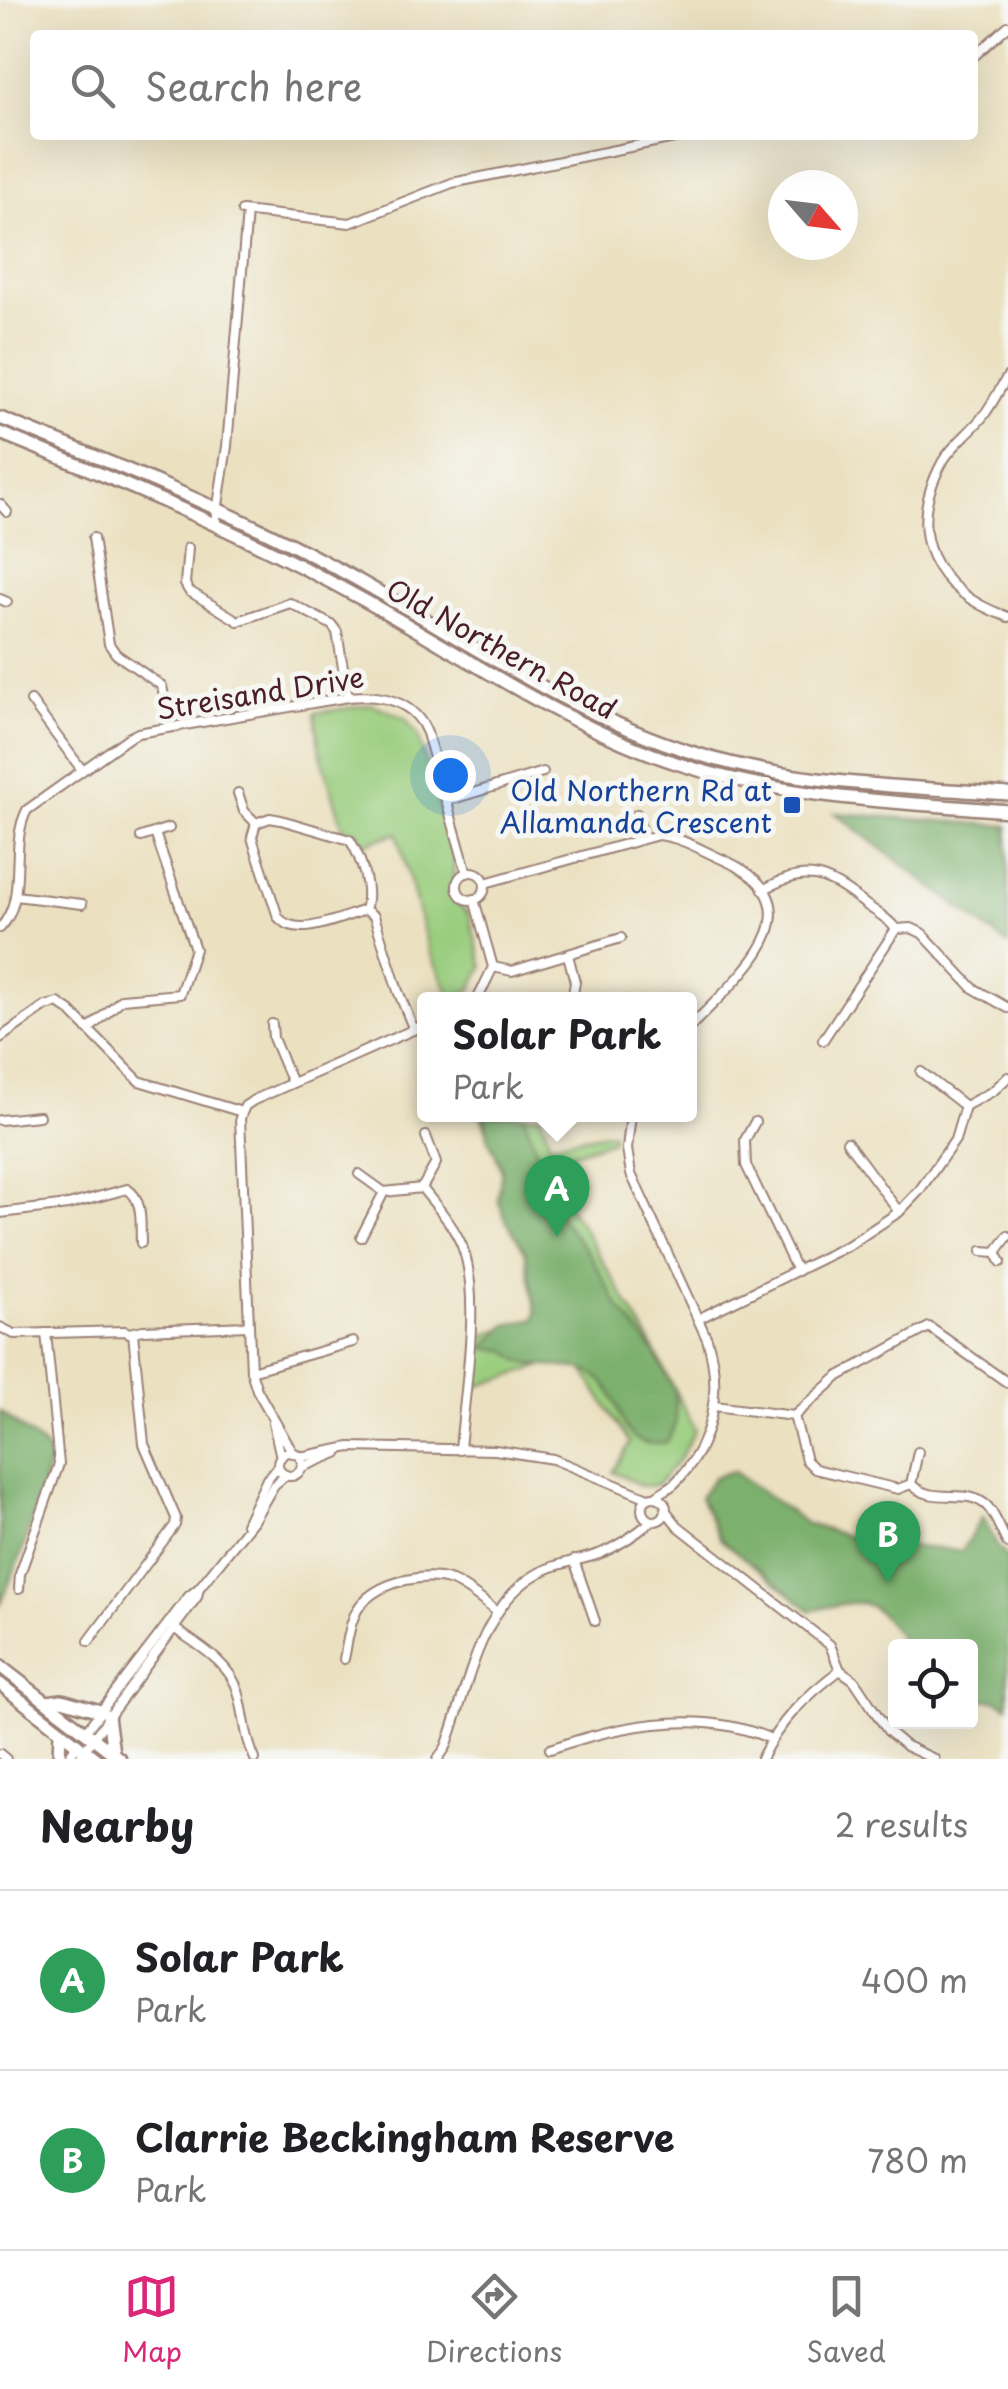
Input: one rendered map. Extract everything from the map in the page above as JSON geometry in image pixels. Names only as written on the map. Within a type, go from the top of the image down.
[{"type":"main road","name":"Old Northern Road","points":[[0,418],[216,508],[324,561],[588,710],[671,746],[792,776],[1008,794]]},
{"type":"main road","name":"Old Northern Road","points":[[0,433],[215,525],[366,601],[589,728],[650,754],[762,787],[1008,811]]},
{"type":"main road","points":[[0,1666],[116,1756]]},
{"type":"main road","points":[[0,1684],[80,1751],[96,1759]]},
{"type":"main road","points":[[47,1702],[62,1700],[104,1713],[116,1756]]},
{"type":"main road","points":[[59,1759],[60,1731]]},
{"type":"street","points":[[978,53],[1008,26]]},
{"type":"street","points":[[215,525],[227,446],[244,211],[350,224],[452,183],[663,140]]},
{"type":"street","points":[[1008,376],[985,414],[945,458],[932,486],[926,515],[928,548],[947,582],[977,606],[1008,617]]},
{"type":"street","points":[[0,504],[7,512]]},
{"type":"street","points":[[93,538],[108,644],[162,686],[170,727]]},
{"type":"street","points":[[188,548],[185,584],[189,591],[233,620],[245,621],[290,603],[332,625],[337,632],[348,697]]},
{"type":"street","name":"Streisand Drive","points":[[0,928],[8,918],[14,896],[24,817],[32,805],[138,733],[348,697],[381,696],[419,715],[467,873],[459,880],[458,890],[464,898],[474,899],[493,967]]},
{"type":"street","points":[[31,701],[82,770]]},
{"type":"street","points":[[446,800],[543,772]]},
{"type":"street","points":[[238,793],[244,811],[256,822]]},
{"type":"street","points":[[637,814],[643,837]]},
{"type":"street","points":[[256,822],[281,820],[350,840],[366,886],[366,910]]},
{"type":"street","points":[[256,822],[254,844],[278,917],[286,926],[300,928],[366,910]]},
{"type":"street","points":[[141,837],[170,828]]},
{"type":"street","points":[[88,1030],[122,999],[180,994],[194,957],[195,949],[155,833]]},
{"type":"street","points":[[485,883],[643,837],[681,840],[737,866],[763,890],[770,917],[765,944],[697,1019]]},
{"type":"street","points":[[467,873],[478,874],[485,883]]},
{"type":"street","points":[[763,890],[801,874],[819,875],[886,916],[896,929]]},
{"type":"street","points":[[474,899],[482,895],[485,883]]},
{"type":"street","points":[[14,896],[82,904]]},
{"type":"street","points":[[366,910],[374,916],[414,1030]]},
{"type":"street","points":[[896,929],[911,928],[922,933],[972,988],[1008,1008]]},
{"type":"street","points":[[823,1040],[896,929]]},
{"type":"street","points":[[481,992],[493,967],[512,971],[621,938]]},
{"type":"street","points":[[568,955],[575,982],[573,992]]},
{"type":"street","points":[[0,1038],[54,1002],[63,1005],[130,1074],[146,1084],[242,1112]]},
{"type":"street","points":[[272,1024],[273,1038],[292,1084]]},
{"type":"street","points":[[68,1759],[80,1751],[104,1713],[197,1597],[199,1588],[263,1507],[274,1485],[286,1476],[294,1476],[298,1459],[270,1414],[251,1371],[242,1112],[254,1100],[417,1028]]},
{"type":"street","points":[[698,1319],[850,1246],[900,1212],[920,1192],[955,1140],[966,1113],[965,1106],[921,1072]]},
{"type":"street","points":[[965,1106],[993,1091],[1008,1077]]},
{"type":"street","points":[[0,1120],[39,1116]]},
{"type":"street","points":[[438,1759],[497,1612],[519,1586],[541,1572],[624,1542],[661,1514],[672,1486],[704,1441],[714,1406],[712,1355],[631,1174],[627,1149],[629,1122]]},
{"type":"street","points":[[755,1122],[745,1140],[746,1165],[797,1271]]},
{"type":"street","points":[[422,1188],[436,1163],[426,1136]]},
{"type":"street","points":[[847,1142],[900,1212]]},
{"type":"street","points":[[359,1174],[384,1192],[422,1188]]},
{"type":"street","points":[[422,1188],[454,1229],[468,1272],[470,1324],[460,1450]]},
{"type":"street","points":[[0,1213],[68,1205],[128,1189],[138,1202],[141,1243]]},
{"type":"street","points":[[361,1237],[384,1192]]},
{"type":"street","points":[[996,1252],[1008,1236]]},
{"type":"street","points":[[982,1251],[996,1252]]},
{"type":"street","points":[[996,1252],[1001,1262]]},
{"type":"street","points":[[1,1330],[14,1334],[134,1333],[248,1326]]},
{"type":"street","points":[[714,1406],[794,1416],[840,1376],[929,1327],[1008,1383]]},
{"type":"street","points":[[19,1589],[20,1574],[60,1464],[46,1332]]},
{"type":"street","points":[[89,1641],[175,1525],[176,1518],[144,1444],[134,1333]]},
{"type":"street","points":[[251,1371],[354,1342]]},
{"type":"street","points":[[270,1414],[286,1476]]},
{"type":"street","points":[[794,1416],[806,1460],[815,1469],[898,1489],[911,1484]]},
{"type":"street","points":[[239,1536],[280,1461],[350,1447],[495,1450],[553,1459],[631,1494],[652,1498],[661,1514]]},
{"type":"street","points":[[911,1484],[918,1452]]},
{"type":"street","points":[[911,1484],[924,1495],[977,1499],[990,1510],[1008,1544]]},
{"type":"street","points":[[635,1532],[642,1510],[652,1498],[672,1486]]},
{"type":"street","points":[[631,1494],[642,1510],[661,1514],[678,1526],[830,1645],[840,1670],[854,1680],[888,1730],[906,1746],[933,1759]]},
{"type":"street","points":[[574,1560],[595,1621]]},
{"type":"street","points":[[344,1659],[352,1624],[364,1600],[395,1584],[423,1577],[452,1582],[497,1612]]},
{"type":"street","points":[[171,1625],[215,1659],[233,1679],[244,1734],[255,1759]]},
{"type":"street","points":[[761,1759],[797,1704],[840,1670]]},
{"type":"street","points":[[550,1750],[600,1732],[640,1726],[712,1724],[771,1739]]},
{"type":"street","points":[[0,1754],[6,1759]]},
{"type":"green space","points":[[372,704],[405,718],[418,735],[454,860],[453,899],[469,914],[483,967],[471,989],[449,992],[429,951],[397,833],[363,844],[358,832],[343,828],[319,747],[315,713]]},
{"type":"green space","points":[[835,813],[1008,826],[1008,945]]},
{"type":"green space","points":[[484,1122],[543,1122],[550,1143],[612,1132],[612,1140],[538,1165],[580,1223],[650,1341],[695,1430],[680,1458],[657,1485],[642,1486],[613,1472],[630,1443],[574,1356],[476,1387],[479,1337],[541,1316],[531,1250]]},
{"type":"green space","points":[[486,1122],[526,1122],[560,1217],[655,1353],[675,1391],[676,1423],[667,1442],[650,1443],[630,1434],[609,1390],[593,1374],[526,1363],[506,1351],[484,1348],[507,1325],[534,1319],[537,1314],[525,1251],[498,1200],[502,1167],[488,1139]]},
{"type":"green space","points":[[0,1411],[46,1448],[51,1458],[22,1552],[0,1606]]},
{"type":"green space","points":[[733,1471],[807,1524],[870,1543],[962,1551],[983,1516],[997,1546],[1008,1558],[1008,1706],[996,1700],[978,1699],[978,1639],[901,1639],[876,1610],[858,1603],[811,1611],[720,1539],[700,1497],[714,1477]]},
{"type":"place","name":"Old Northern Rd at Allamanda Crescent","points":[[792,805]]},
{"type":"place","name":"Solar Park","points":[[557,1237]]},
{"type":"place","name":"Clarrie Beckingham Reserve","points":[[888,1583]]}]
